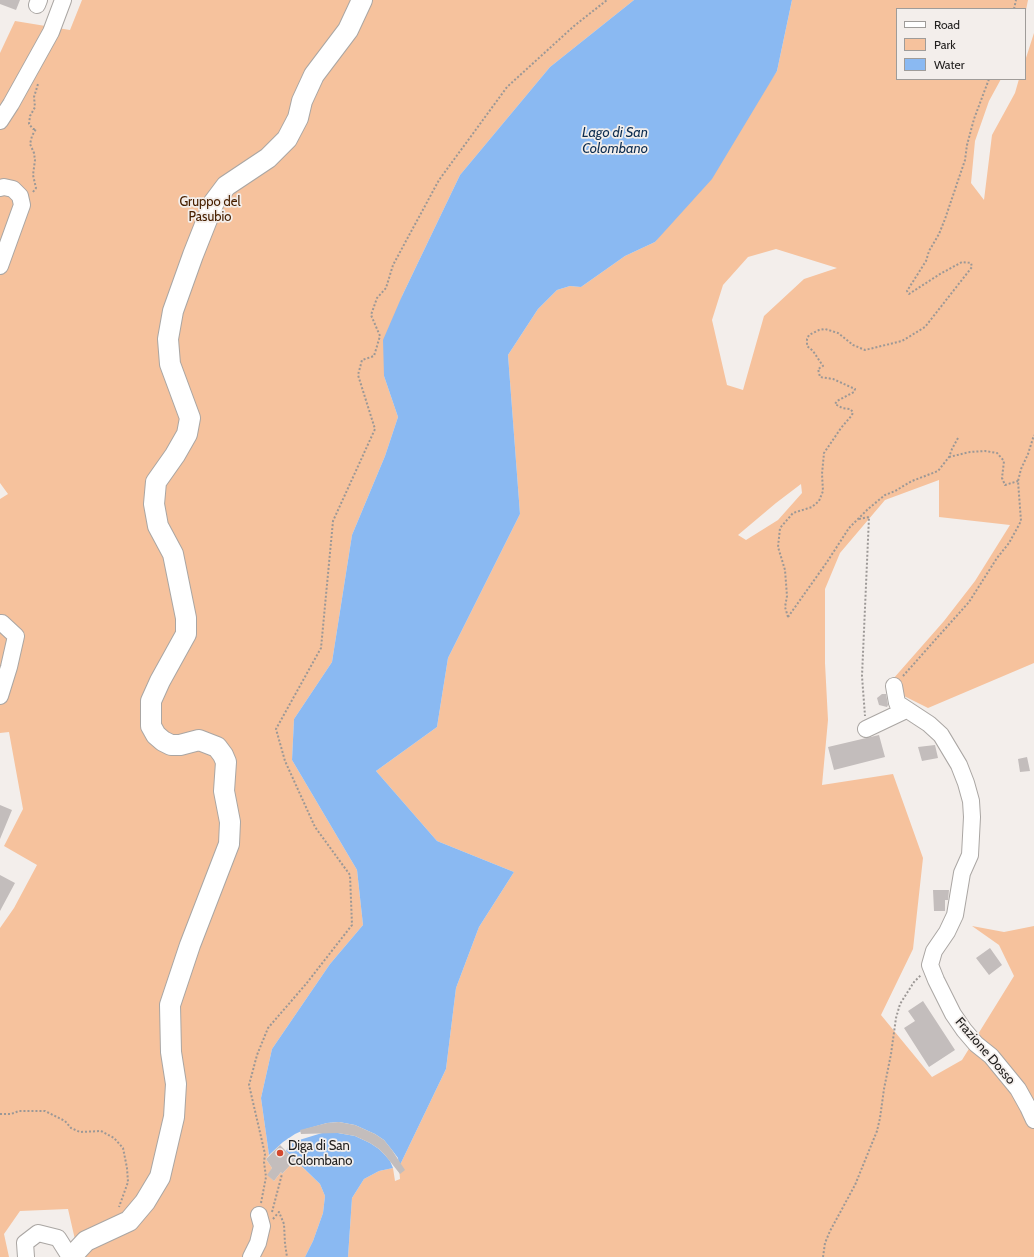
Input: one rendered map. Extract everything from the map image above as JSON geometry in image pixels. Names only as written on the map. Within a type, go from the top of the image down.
[{"type":"main road","points":[[70,1257],[86,1241],[129,1221],[145,1202],[160,1177],[174,1117],[176,1084],[171,1052],[170,1005],[190,945],[229,844],[230,822],[224,791],[226,762],[223,755],[217,747],[199,740],[180,745],[171,745],[156,735],[150,726],[151,701],[160,681],[186,634],[186,618],[173,554],[158,526],[154,504],[156,482],[175,456],[187,434],[190,418],[170,364],[168,339],[173,311],[214,202],[226,186],[268,158],[287,139],[298,118],[302,101],[314,75],[348,30],[362,0]]},
{"type":"street","points":[[0,121],[51,32],[62,0]]},
{"type":"street","points":[[0,188],[4,187],[12,189],[20,196],[22,205],[0,266]]},
{"type":"street","points":[[0,623],[2,623],[16,636],[9,667],[0,696]]},
{"type":"street","points":[[894,686],[897,703],[929,724],[941,735],[959,765],[971,801],[972,817],[970,855],[962,873],[955,915],[947,932],[934,951],[930,965]]},
{"type":"street","points":[[866,729],[906,710]]},
{"type":"street","name":"Frazione Dosso","points":[[930,965],[953,1014],[976,1044],[991,1056],[1018,1089],[1034,1120]]},
{"type":"street","points":[[251,1257],[258,1243],[262,1226],[259,1215]]},
{"type":"street","points":[[26,1257],[25,1243],[38,1233],[58,1238],[70,1257]]},
{"type":"path","points":[[259,1215],[266,1177],[264,1162],[265,1154],[249,1085],[257,1056],[268,1028],[306,984],[352,925],[350,875],[315,827],[285,760],[276,729],[321,648],[333,522],[376,429],[358,375],[362,360],[374,356],[380,336],[371,315],[377,298],[386,288],[393,265],[439,180],[507,87],[574,26],[607,0]]},
{"type":"path","points":[[22,205],[36,188],[33,175],[35,167],[34,153],[30,144],[36,129],[33,130],[29,124],[30,116],[35,107],[34,97],[39,80]]},
{"type":"path","points":[[958,438],[949,456],[938,471],[912,481],[885,495],[849,528],[788,617],[785,607],[787,596],[785,570],[778,546],[780,528],[793,512],[812,507],[819,501],[823,491],[822,474],[824,453],[853,412],[850,409],[842,408],[835,404],[836,401],[854,392],[854,389],[833,379],[820,377],[818,369],[824,366],[813,351],[807,346],[807,339],[809,335],[825,329],[838,333],[853,345],[865,350],[902,341],[925,327],[972,267],[970,263],[962,262],[909,294],[906,290],[926,261],[929,251],[945,219],[966,160],[967,145],[974,119],[988,80]]},
{"type":"path","points":[[894,686],[969,602],[997,558],[1009,543],[1021,522],[1018,481],[1034,435]]},
{"type":"path","points":[[949,456],[985,451],[997,453],[1004,461],[1002,478],[1005,485],[1018,481]]},
{"type":"path","points":[[858,519],[869,517],[862,676],[866,729]]},
{"type":"path","points":[[823,1257],[825,1243],[830,1231],[855,1185],[877,1131],[896,1018],[900,1004],[914,982],[930,965]]},
{"type":"path","points":[[0,1114],[11,1114],[19,1111],[45,1111],[65,1121],[71,1128],[80,1132],[101,1131],[114,1138],[123,1148],[128,1182],[120,1206],[116,1212]]},
{"type":"path","points":[[282,1174],[270,1222],[279,1212],[284,1224],[287,1257]]},
{"type":"green space","name":"Gruppo del Pasubio","points":[[82,0],[634,0],[550,67],[460,175],[402,296],[384,376],[398,417],[385,456],[352,535],[332,662],[294,719],[292,760],[357,870],[363,925],[330,964],[272,1049],[261,1098],[269,1155],[266,1159],[272,1168],[268,1175],[274,1181],[281,1172],[282,1174],[295,1160],[320,1184],[325,1196],[323,1213],[313,1241],[305,1257],[79,1257],[68,1209],[20,1211],[4,1234],[9,1257],[0,1257],[0,928],[14,908],[37,865],[4,846],[23,809],[9,732],[0,733],[0,499],[8,494],[0,483],[0,53],[15,21],[70,30]]},
{"type":"green space","points":[[792,0],[1028,0],[1026,10],[1026,8],[896,8],[896,80],[1000,80],[989,101],[975,141],[971,183],[984,200],[992,135],[1015,93],[1019,80],[1026,80],[1026,58],[1034,33],[1034,663],[928,708],[886,687],[944,621],[975,581],[1010,525],[939,517],[939,480],[885,500],[840,553],[825,589],[825,663],[828,720],[822,785],[893,774],[923,858],[913,949],[881,1015],[932,1077],[962,1060],[1014,976],[999,945],[972,926],[1004,932],[1034,926],[1034,1257],[348,1257],[352,1198],[364,1179],[379,1171],[393,1168],[395,1181],[400,1179],[399,1167],[446,1069],[456,988],[479,927],[514,872],[437,841],[376,771],[437,727],[448,658],[520,514],[508,355],[538,309],[557,290],[570,286],[581,287],[625,256],[655,242],[777,71]],"holes":[[[776,249],[837,268],[804,279],[764,316],[743,390],[727,385],[712,320],[723,285],[748,257]],[[801,484],[802,493],[778,520],[746,540],[738,535]]]},
{"type":"water","name":"Lago di San Colombano","points":[[634,0],[792,0],[777,71],[712,179],[655,242],[625,256],[581,287],[570,286],[557,290],[538,309],[508,355],[520,514],[448,658],[437,727],[376,771],[437,841],[514,872],[479,927],[456,988],[446,1069],[399,1167],[398,1158],[384,1140],[355,1125],[339,1122],[327,1123],[295,1134],[283,1142],[269,1155],[261,1098],[272,1049],[330,964],[363,925],[357,870],[292,760],[294,719],[332,662],[352,535],[385,456],[398,417],[384,376],[383,340],[402,296],[460,175],[550,67]]},
{"type":"water","points":[[322,1133],[338,1133],[355,1136],[370,1143],[385,1155],[393,1168],[379,1171],[364,1179],[352,1198],[348,1257],[305,1257],[313,1241],[323,1213],[325,1196],[320,1184],[286,1151],[289,1145],[296,1141]]},
{"type":"building","points":[[0,0],[20,0],[16,10],[0,4]]},
{"type":"building","points":[[882,694],[886,694],[887,707],[879,705],[877,698]]},
{"type":"building","points":[[879,735],[885,757],[834,770],[828,747]]},
{"type":"building","points":[[935,745],[938,758],[922,761],[918,747]]},
{"type":"building","points":[[1027,757],[1030,771],[1020,772],[1018,759]]},
{"type":"building","points":[[0,805],[12,810],[0,839]]},
{"type":"building","points":[[0,875],[15,883],[0,911]]},
{"type":"building","points":[[933,890],[949,890],[948,900],[945,900],[945,911],[934,911]]},
{"type":"building","points":[[990,948],[1002,965],[989,975],[976,958]]},
{"type":"building","points":[[923,1001],[955,1050],[929,1067],[904,1028],[915,1021],[908,1011]]},
{"type":"building","points":[[339,1122],[355,1125],[384,1140],[405,1170],[400,1174],[379,1149],[355,1136],[338,1133],[301,1134],[300,1130],[327,1123]]},
{"type":"building","points":[[280,1145],[295,1160],[282,1174],[281,1172],[274,1181],[267,1175],[272,1168],[266,1159]]},
{"type":"place","name":"Diga di San Colombano","points":[[280,1153]]}]
